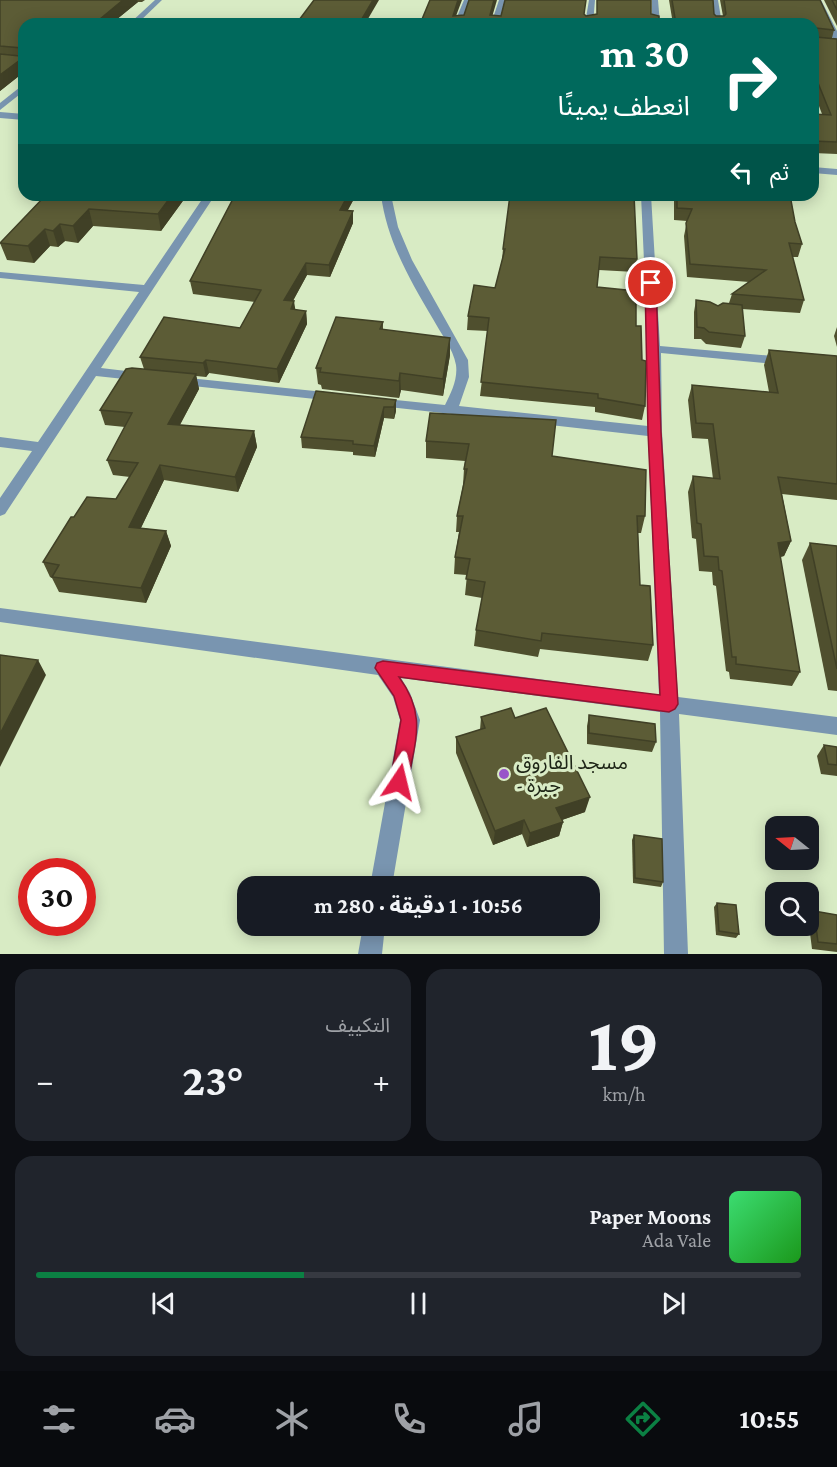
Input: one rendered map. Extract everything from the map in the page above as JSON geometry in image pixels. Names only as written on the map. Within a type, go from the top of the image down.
[{"type":"street","points":[[140,18],[159,0]]},
{"type":"street","points":[[460,18],[466,0]]},
{"type":"street","points":[[497,18],[502,0]]},
{"type":"street","points":[[590,18],[592,0]]},
{"type":"street","points":[[655,0],[656,18]]},
{"type":"street","points":[[715,0],[717,18]]},
{"type":"street","points":[[815,1],[834,26],[837,39]]},
{"type":"street","points":[[0,107],[18,92]]},
{"type":"street","points":[[0,116],[18,117]]},
{"type":"street","points":[[819,170],[837,172]]},
{"type":"street","points":[[0,510],[206,201]]},
{"type":"street","points":[[387,201],[407,260],[457,350],[463,367],[460,386],[450,410]]},
{"type":"street","points":[[646,201],[669,704],[676,954]]},
{"type":"street","points":[[0,275],[147,290]]},
{"type":"street","points":[[654,350],[803,362]]},
{"type":"street","points":[[92,371],[343,398]]},
{"type":"street","points":[[367,401],[655,432]]},
{"type":"street","points":[[0,442],[42,447]]},
{"type":"street","points":[[0,615],[383,668],[837,726]]},
{"type":"street","points":[[383,668],[401,693],[410,720],[383,876]]},
{"type":"street","points":[[370,954],[373,936]]},
{"type":"building","points":[[0,0],[123,0],[101,18],[18,18],[18,48],[0,46]]},
{"type":"building","points":[[314,0],[373,0],[362,18],[300,18]]},
{"type":"building","points":[[430,0],[458,0],[453,16],[464,15],[469,0],[494,0],[490,15],[501,16],[505,0],[586,0],[584,14],[586,16],[597,14],[597,0],[651,0],[651,14],[659,16],[659,18],[422,18]]},
{"type":"building","points":[[672,0],[713,0],[714,14],[724,16],[726,14],[724,0],[820,0],[834,30],[819,28],[819,18],[675,18]]},
{"type":"building","points":[[832,0],[837,0],[837,10]]},
{"type":"building","points":[[819,37],[837,39],[837,142],[819,141],[819,114],[831,115],[819,85]]},
{"type":"building","points":[[0,54],[18,56],[18,62],[0,75]]},
{"type":"building","points":[[40,201],[168,201],[158,214],[89,209],[73,226],[60,224],[53,231],[45,229],[28,246],[0,243]]},
{"type":"building","points":[[232,201],[345,201],[340,210],[353,211],[329,265],[306,263],[284,300],[294,301],[291,309],[306,311],[277,369],[206,360],[203,363],[140,357],[164,317],[240,328],[261,290],[190,281]]},
{"type":"building","points":[[509,201],[634,201],[637,259],[600,257],[597,287],[636,291],[636,326],[641,326],[642,360],[646,361],[645,406],[598,398],[598,394],[481,382],[489,318],[468,316],[474,285],[495,288],[505,249],[503,249]]},
{"type":"building","points":[[677,201],[791,201],[802,244],[789,243],[804,300],[732,294],[766,270],[690,264],[686,223],[692,209],[677,208]]},
{"type":"building","points":[[696,300],[718,306],[723,303],[742,305],[745,336],[709,332],[697,327]]},
{"type":"building","points":[[336,317],[383,322],[380,329],[450,338],[443,379],[400,373],[399,381],[320,372],[321,368],[316,368]]},
{"type":"building","points":[[769,350],[837,356],[837,484],[778,477],[791,541],[778,543],[800,672],[736,664],[736,657],[732,657],[722,571],[719,570],[718,557],[704,556],[701,524],[697,523],[693,476],[720,479],[713,424],[696,423],[692,385],[778,393]]},
{"type":"building","points":[[126,369],[196,374],[168,424],[254,431],[235,477],[160,465],[129,527],[166,531],[141,588],[52,577],[59,565],[43,562],[71,517],[74,517],[87,497],[116,499],[138,463],[107,460],[132,413],[100,410]]},
{"type":"building","points":[[316,391],[396,400],[394,407],[384,407],[374,446],[353,444],[353,441],[301,437]]},
{"type":"building","points":[[430,413],[556,420],[552,456],[646,470],[645,516],[637,516],[640,585],[650,586],[653,645],[542,633],[541,641],[476,630],[485,582],[466,579],[470,559],[455,557],[463,516],[457,516],[467,469],[464,469],[469,444],[426,441]]},
{"type":"building","points":[[810,543],[837,546],[837,669]]},
{"type":"building","points":[[0,655],[38,660],[0,734]]},
{"type":"building","points":[[511,708],[515,718],[546,708],[590,797],[556,808],[563,822],[530,833],[524,820],[495,831],[456,737],[485,728],[481,717]]},
{"type":"building","points":[[589,715],[655,724],[656,742],[589,733]]},
{"type":"building","points":[[824,745],[837,747],[837,765],[828,764]]},
{"type":"building","points":[[634,835],[662,839],[663,882],[635,878]]},
{"type":"building","points":[[717,903],[736,905],[739,934],[719,931]]},
{"type":"building","points":[[819,912],[837,915],[837,944],[818,942]]},
{"type":"place","name":"مسجد الفاروق - جبرة","points":[[504,774]]},
{"type":"route","points":[[399,782],[410,720],[401,693],[383,668],[669,704],[655,432],[651,283]]}]
